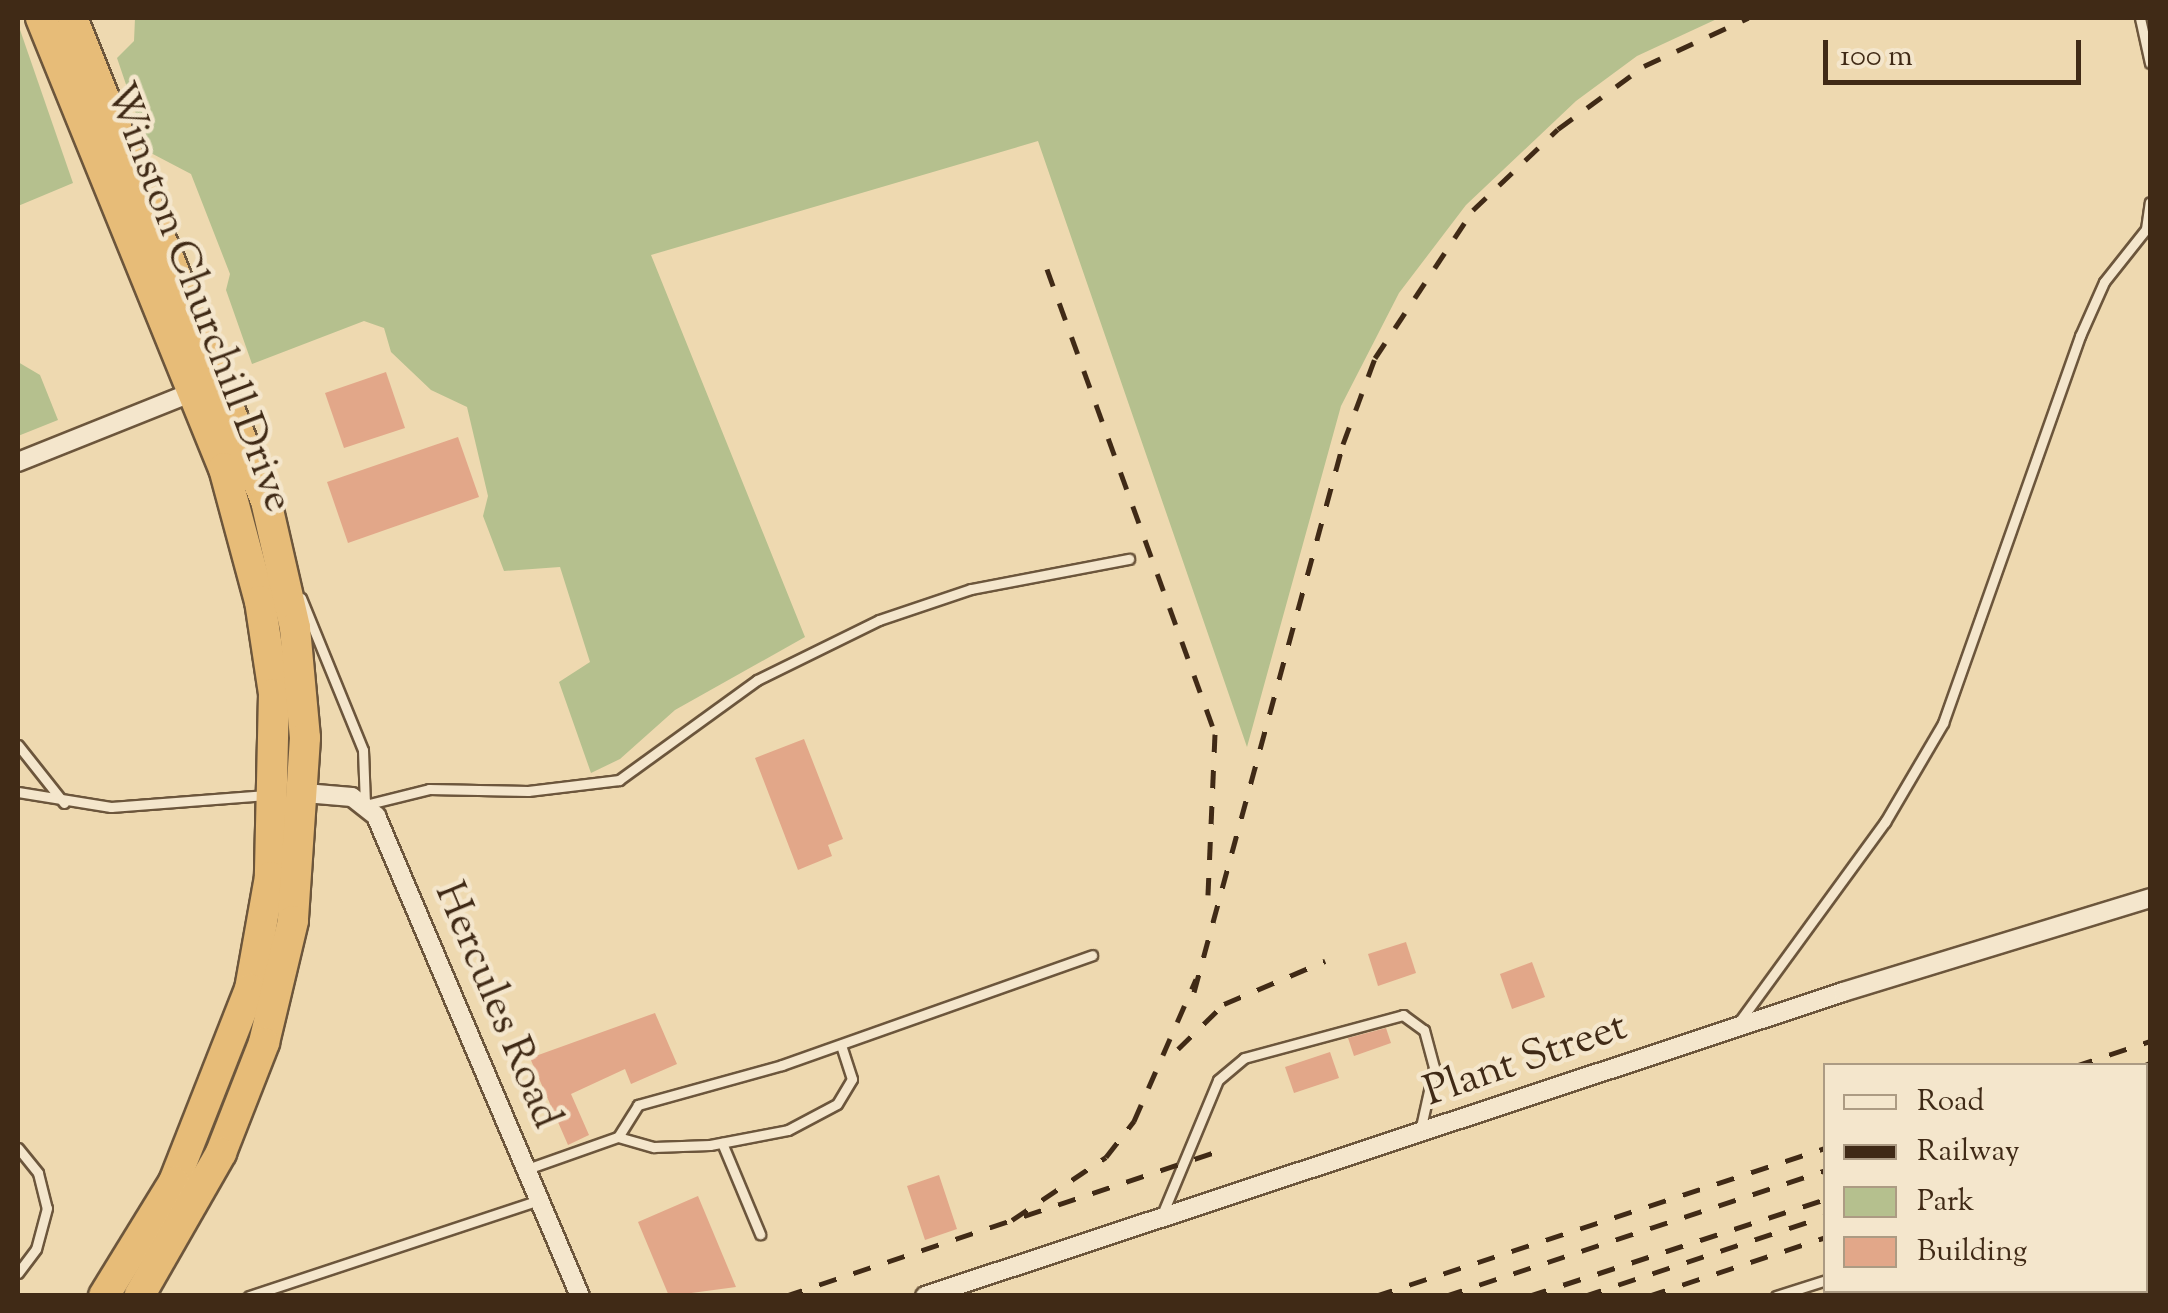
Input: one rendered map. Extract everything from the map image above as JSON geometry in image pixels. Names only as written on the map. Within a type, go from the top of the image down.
[{"type":"highway","name":"Winston Churchill Drive","points":[[41,18],[207,386],[284,570],[302,688],[290,794],[262,933],[230,1055],[174,1182],[104,1296]]},
{"type":"highway","name":"Winston Churchill Drive","points":[[72,18],[207,386],[224,468],[260,601],[290,794],[293,920],[264,1043],[220,1153],[138,1296]]},
{"type":"street","points":[[18,462],[207,386]]},
{"type":"street","points":[[290,794],[337,793],[365,805]]},
{"type":"street","name":"Hercules Road","points":[[365,805],[384,833],[580,1296]]},
{"type":"street","name":"Plant Street","points":[[925,1296],[1734,1028],[2150,898]]},
{"type":"lane","points":[[2140,18],[2150,62]]},
{"type":"lane","points":[[1734,1028],[1885,822],[1943,723],[2080,336],[2104,282],[2148,228],[2150,202]]},
{"type":"lane","points":[[284,570],[319,632],[353,722],[368,778],[365,805],[429,788],[528,792],[619,780],[757,680],[879,620],[972,589],[1129,560]]},
{"type":"lane","points":[[18,745],[64,803]]},
{"type":"lane","points":[[18,792],[64,803],[290,794]]},
{"type":"lane","points":[[618,1137],[638,1105],[841,1045],[1092,955]]},
{"type":"lane","points":[[1160,1219],[1218,1080],[1244,1058],[1403,1016],[1424,1030],[1434,1068],[1418,1135]]},
{"type":"lane","points":[[527,1169],[618,1137],[654,1147],[722,1143],[788,1130],[837,1104],[852,1079],[841,1045]]},
{"type":"lane","points":[[722,1143],[760,1234]]},
{"type":"lane","points":[[18,1148],[38,1173],[47,1208],[36,1249],[18,1274]]},
{"type":"lane","points":[[249,1296],[540,1200]]},
{"type":"lane","points":[[1776,1296],[1823,1281]]},
{"type":"green space","points":[[135,18],[1719,18],[1637,56],[1576,101],[1466,205],[1399,293],[1341,406],[1247,747],[1038,141],[651,255],[805,637],[675,710],[620,759],[591,773],[559,682],[590,662],[560,567],[504,571],[483,516],[488,496],[467,407],[431,390],[391,352],[384,328],[364,321],[252,364],[226,290],[230,274],[191,174],[149,152],[117,58],[134,41]]},
{"type":"green space","points":[[18,24],[73,183],[18,206]]},
{"type":"green space","points":[[18,362],[40,375],[58,420],[18,436]]},
{"type":"building","points":[[386,372],[405,428],[344,448],[325,393]]},
{"type":"building","points":[[458,437],[479,497],[348,543],[327,482]]},
{"type":"building","points":[[804,739],[843,839],[828,845],[832,856],[798,870],[755,758]]},
{"type":"building","points":[[1406,942],[1416,973],[1378,986],[1368,954]]},
{"type":"building","points":[[1532,962],[1545,997],[1512,1009],[1500,974]]},
{"type":"building","points":[[655,1013],[677,1064],[631,1084],[625,1069],[571,1094],[589,1135],[568,1145],[530,1058]]},
{"type":"building","points":[[1386,1028],[1391,1043],[1354,1056],[1348,1038]]},
{"type":"building","points":[[1330,1052],[1339,1078],[1294,1093],[1285,1067]]},
{"type":"building","points":[[939,1175],[957,1229],[925,1240],[907,1186]]},
{"type":"building","points":[[698,1196],[736,1287],[669,1296],[638,1222]]},
{"type":"railway","points":[[1194,992],[1343,444],[1375,358],[1473,210],[1558,129],[1644,66],[1748,18]]},
{"type":"railway","points":[[1047,269],[1215,734],[1208,895]]},
{"type":"railway","points":[[1178,1049],[1224,1004],[1325,961]]},
{"type":"railway","points":[[1012,1220],[1106,1157],[1134,1121],[1196,979]]},
{"type":"railway","points":[[2084,1063],[2150,1041]]},
{"type":"railway","points":[[1375,1296],[1823,1149]]},
{"type":"railway","points":[[785,1296],[1216,1152]]},
{"type":"railway","points":[[1445,1296],[1823,1171]]},
{"type":"railway","points":[[1529,1296],[1823,1200]]},
{"type":"railway","points":[[1584,1296],[1823,1217]]},
{"type":"railway","points":[[1648,1296],[1823,1238]]}]
